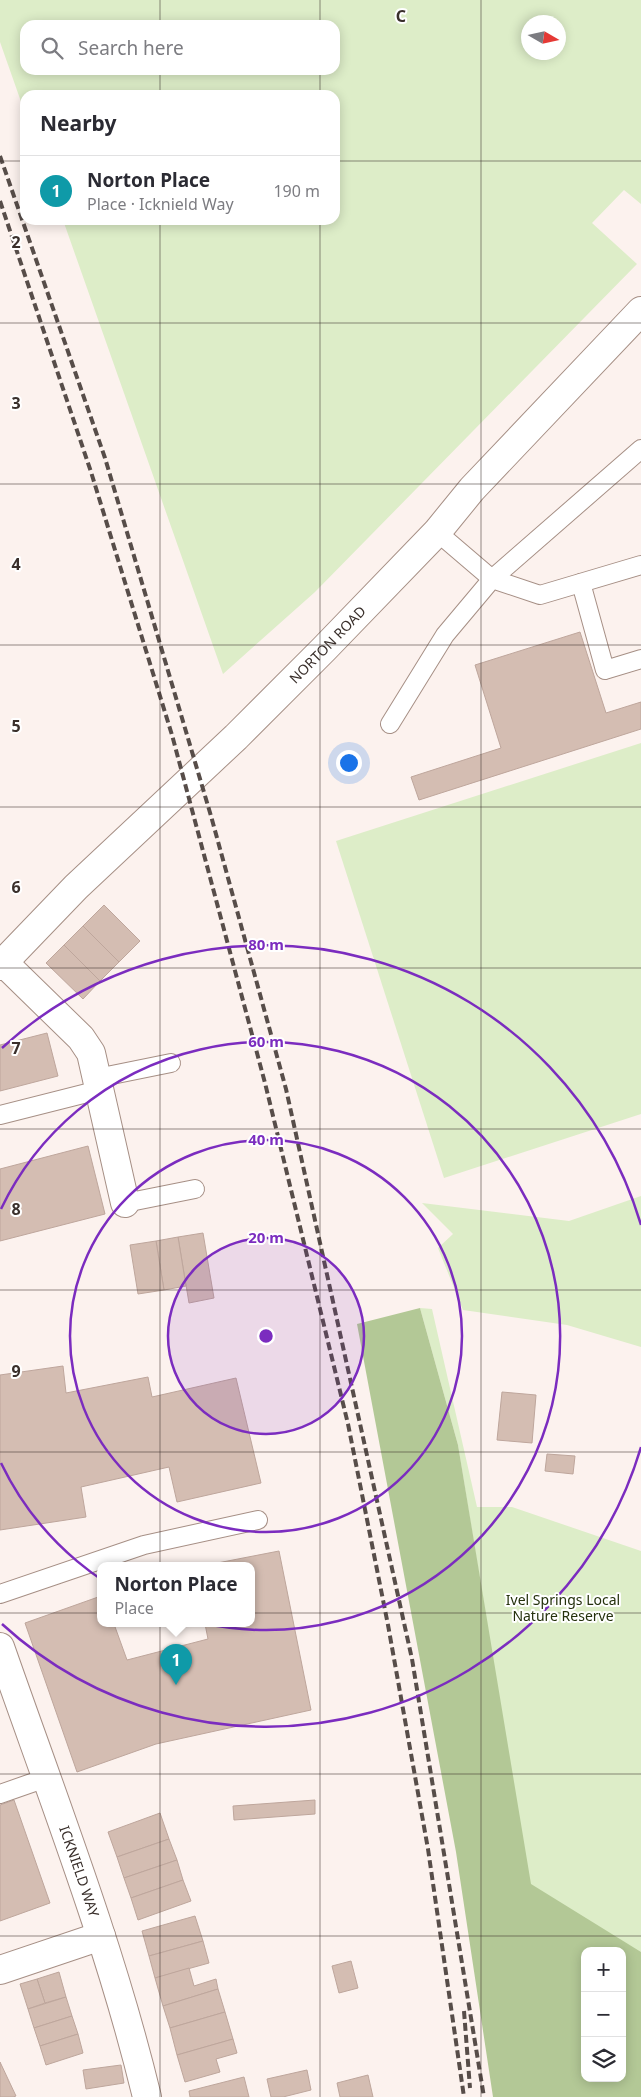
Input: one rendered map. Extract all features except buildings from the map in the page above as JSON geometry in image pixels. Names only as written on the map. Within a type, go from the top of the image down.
[{"type":"street","name":"NORTON ROAD","points":[[2,964],[76,887],[243,730],[437,532],[472,488],[641,311]]},
{"type":"street","points":[[2,964],[81,1038],[91,1053],[125,1203]]},
{"type":"street","name":"ICKNIELD WAY","points":[[0,1647],[101,1936],[137,2055],[147,2097]]},
{"type":"street","points":[[0,1970],[101,1936]]},
{"type":"lane","points":[[390,724],[445,635],[492,579],[641,449]]},
{"type":"lane","points":[[437,532],[492,579],[540,595],[641,565]]},
{"type":"lane","points":[[581,583],[606,670],[641,659]]},
{"type":"lane","points":[[0,1115],[171,1063]]},
{"type":"lane","points":[[125,1203],[195,1189]]},
{"type":"lane","points":[[0,1594],[144,1545],[258,1520]]},
{"type":"lane","points":[[0,1794],[46,1778]]},
{"type":"green space","points":[[0,0],[641,0],[641,204],[624,190],[592,223],[637,264],[315,592],[223,674],[65,225],[340,225],[340,90],[20,90],[20,99],[0,42]]},
{"type":"green space","points":[[641,743],[641,1114],[444,1178],[336,841]]},
{"type":"green space","points":[[641,1196],[641,1347],[567,1325],[463,1310],[438,1248],[453,1234],[422,1203],[569,1221]]},
{"type":"green space","name":"Ivel Springs Local Nature Reserve","points":[[420,1308],[432,1309],[477,1507],[512,1507],[641,1551],[641,2097],[564,2097],[458,1445]]},
{"type":"green space","points":[[420,1308],[458,1445],[531,1884],[641,1952],[641,2097],[493,2097],[456,1852],[357,1324]]},
{"type":"railway","points":[[0,156],[20,214]]},
{"type":"railway","points":[[0,201],[91,472],[172,735],[265,1083],[348,1424],[388,1625],[428,1849],[464,2097]]},
{"type":"railway","points":[[24,225],[105,458],[211,816],[286,1089],[412,1659],[484,2097]]},
{"type":"railway","points":[[464,2011],[470,2088]]},
{"type":"place","name":"Norton Place","points":[[176,1685]]}]
